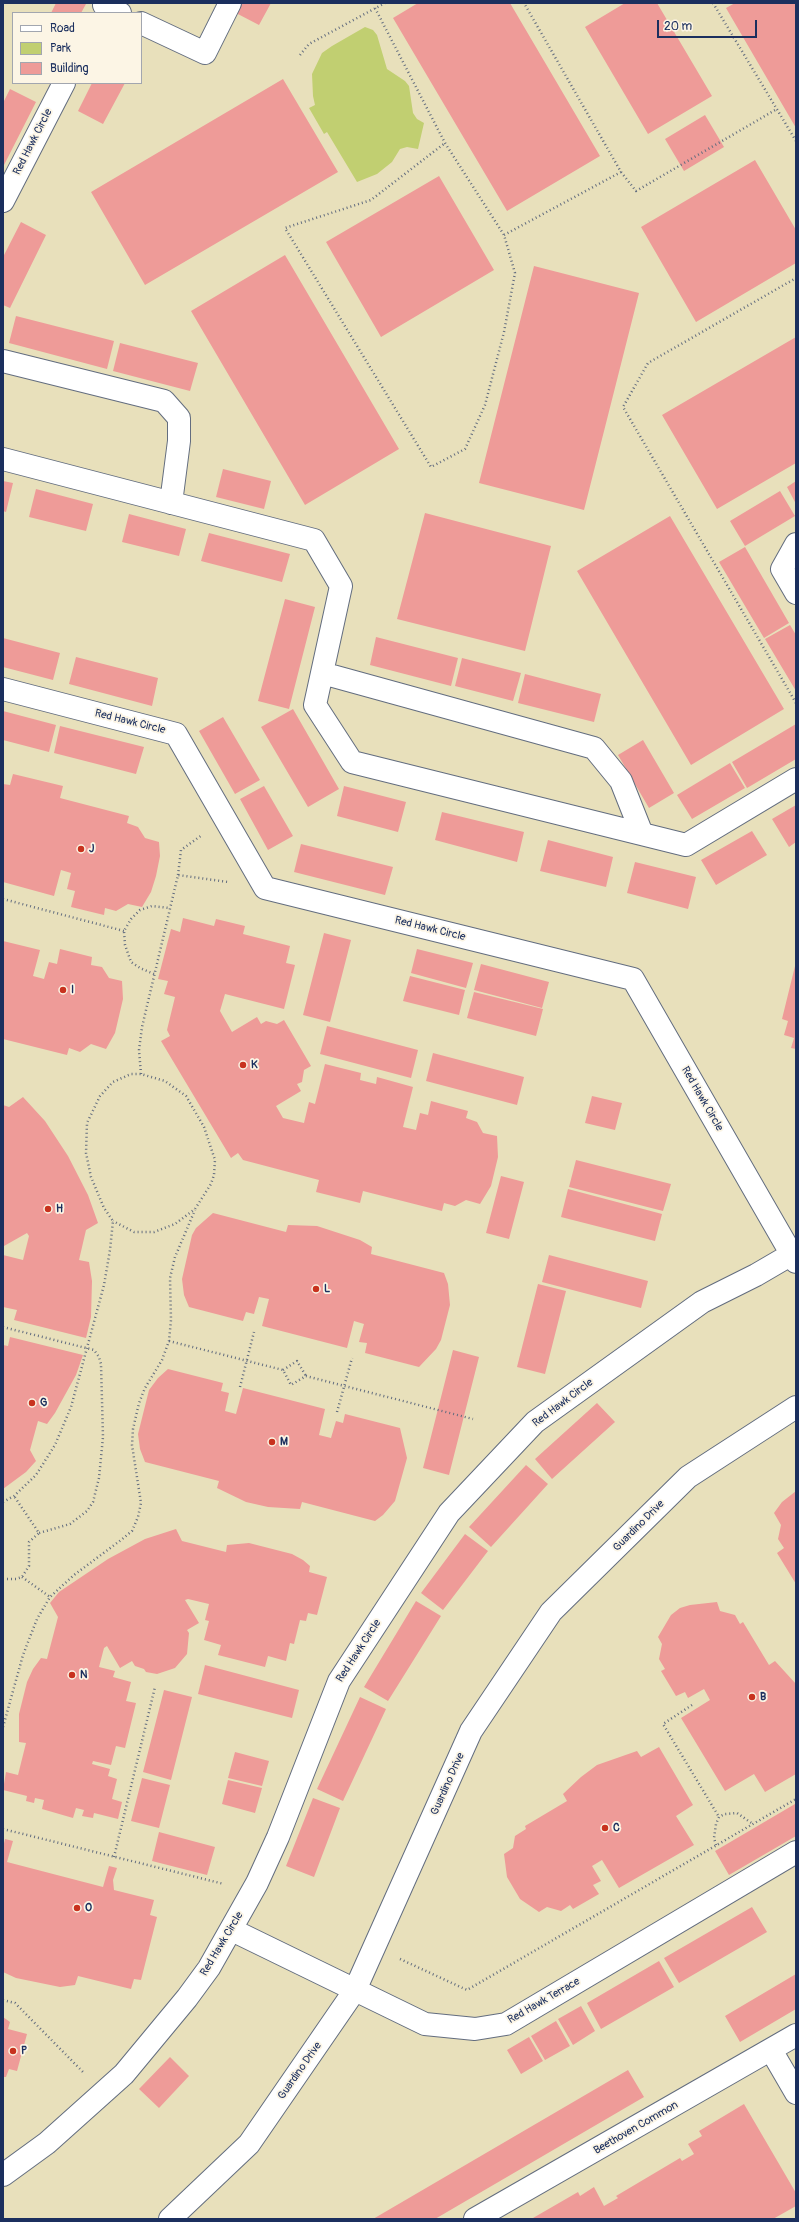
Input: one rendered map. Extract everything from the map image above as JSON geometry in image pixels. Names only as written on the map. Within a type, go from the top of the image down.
[{"type":"street","points":[[142,23],[205,53],[230,3]]},
{"type":"street","name":"Red Hawk Circle","points":[[3,201],[63,84]]},
{"type":"street","points":[[3,361],[164,401],[178,418],[179,441],[171,503]]},
{"type":"street","points":[[3,459],[314,540],[341,586],[316,705],[352,762],[686,845],[796,779]]},
{"type":"street","points":[[796,544],[782,569],[796,594]]},
{"type":"street","points":[[322,673],[594,748],[621,781],[642,834]]},
{"type":"street","name":"Red Hawk Circle","points":[[3,689],[176,734],[265,888],[633,979],[794,1258],[702,1302],[536,1422],[449,1513],[339,1681],[278,1837],[253,1891],[209,1968],[187,1998],[124,2074],[47,2143],[3,2175]]},
{"type":"street","name":"Guardino Drive","points":[[170,2219],[249,2144],[355,1990],[472,1730],[551,1612],[688,1477],[796,1407]]},
{"type":"street","name":"Red Hawk Terrace","points":[[232,1930],[425,2024],[475,2029],[506,2024],[796,1852]]},
{"type":"street","name":"Beethoven Common","points":[[474,2219],[796,2035]]},
{"type":"street","points":[[771,2050],[796,2093]]},
{"type":"path","points":[[300,55],[309,44],[385,3]]},
{"type":"path","points":[[524,3],[621,172],[636,191],[777,109]]},
{"type":"path","points":[[713,3],[796,141]]},
{"type":"path","points":[[375,8],[445,143],[504,235],[515,273],[504,332],[485,405],[465,449],[431,467],[285,228],[371,200],[445,143]]},
{"type":"path","points":[[504,235],[621,172]]},
{"type":"path","points":[[796,278],[648,363],[623,407],[796,703]]},
{"type":"path","points":[[141,1074],[139,1050],[142,1027],[178,875],[181,850],[188,843],[226,821]]},
{"type":"path","points":[[178,875],[265,888]]},
{"type":"path","points":[[3,899],[124,931]]},
{"type":"path","points":[[154,974],[131,962],[125,945],[124,931],[130,919],[140,910],[152,906],[170,908]]},
{"type":"path","points":[[3,1726],[23,1655],[37,1619],[50,1597],[74,1575],[132,1531],[138,1517],[141,1503],[132,1445],[133,1429],[138,1403],[162,1360],[168,1341],[171,1320],[170,1278],[175,1257],[195,1209],[211,1184],[214,1174],[214,1160],[204,1127],[196,1112],[178,1089],[165,1081],[141,1074],[131,1074],[113,1082],[100,1096],[87,1123],[86,1153],[91,1177],[104,1208],[113,1221],[134,1232],[154,1232],[175,1224],[195,1209]]},
{"type":"path","points":[[3,1502],[14,1496],[36,1475],[55,1446],[72,1407],[88,1349],[106,1273],[113,1221]]},
{"type":"path","points":[[3,1327],[94,1350],[99,1357],[101,1364],[103,1437],[97,1489],[93,1502],[80,1518],[70,1524],[39,1533],[30,1542],[29,1566],[22,1577],[16,1579],[3,1579]]},
{"type":"path","points":[[240,1387],[254,1332]]},
{"type":"path","points":[[168,1341],[283,1370],[297,1361],[306,1376],[473,1419]]},
{"type":"path","points":[[337,1412],[352,1358]]},
{"type":"path","points":[[283,1370],[291,1385],[306,1376]]},
{"type":"path","points":[[14,1496],[39,1533]]},
{"type":"path","points":[[22,1577],[50,1597]]},
{"type":"path","points":[[114,1857],[155,1687]]},
{"type":"path","points":[[692,1705],[663,1724],[719,1817]]},
{"type":"path","points":[[374,1947],[467,1990],[796,1799]]},
{"type":"path","points":[[716,1846],[714,1830],[719,1817],[725,1814],[737,1813],[753,1824]]},
{"type":"path","points":[[3,1829],[253,1891]]},
{"type":"path","points":[[3,2000],[15,2003],[103,2093]]},
{"type":"green space","points":[[365,27],[373,30],[377,35],[387,69],[405,81],[409,86],[413,113],[417,119],[424,123],[418,149],[407,147],[400,149],[392,162],[377,174],[357,182],[327,132],[324,134],[309,108],[315,105],[312,74],[322,53]]},
{"type":"building","points":[[56,3],[86,4],[82,12],[52,12]]},
{"type":"building","points":[[239,3],[271,3],[259,25],[234,12]]},
{"type":"building","points":[[418,3],[510,3],[600,156],[507,211],[393,18]]},
{"type":"building","points":[[625,3],[657,3],[712,96],[648,134],[585,27]]},
{"type":"building","points":[[735,3],[796,3],[796,128],[726,8]]},
{"type":"building","points":[[283,79],[338,172],[145,285],[91,192]]},
{"type":"building","points":[[92,84],[124,84],[103,124],[78,111]]},
{"type":"building","points":[[10,89],[36,102],[3,167],[3,103]]},
{"type":"building","points":[[705,115],[724,147],[684,171],[665,139]]},
{"type":"building","points":[[755,160],[796,230],[796,263],[696,322],[641,227]]},
{"type":"building","points":[[439,176],[494,270],[381,337],[326,242]]},
{"type":"building","points":[[21,222],[46,235],[10,308],[3,305],[3,257]]},
{"type":"building","points":[[285,255],[399,449],[305,505],[191,311]]},
{"type":"building","points":[[534,266],[639,293],[584,510],[479,483]]},
{"type":"building","points":[[16,316],[114,341],[107,369],[9,343]]},
{"type":"building","points":[[796,337],[796,463],[717,509],[662,415]]},
{"type":"building","points":[[120,343],[198,363],[190,391],[113,371]]},
{"type":"building","points":[[223,469],[271,481],[264,509],[216,497]]},
{"type":"building","points":[[3,481],[13,483],[6,512],[3,511]]},
{"type":"building","points":[[796,481],[796,504],[787,487]]},
{"type":"building","points":[[36,489],[93,504],[86,531],[29,517]]},
{"type":"building","points":[[780,491],[795,516],[745,546],[730,521]]},
{"type":"building","points":[[425,513],[551,546],[525,651],[397,619]]},
{"type":"building","points":[[129,514],[186,529],[179,556],[122,542]]},
{"type":"building","points":[[670,516],[784,709],[691,765],[577,571]]},
{"type":"building","points":[[209,533],[290,554],[282,582],[201,561]]},
{"type":"building","points":[[745,547],[789,623],[764,638],[719,562]]},
{"type":"building","points":[[285,599],[315,607],[289,709],[258,701]]},
{"type":"building","points":[[790,625],[796,635],[796,691],[765,639]]},
{"type":"building","points":[[376,637],[458,658],[451,686],[370,665]]},
{"type":"building","points":[[3,638],[60,653],[53,680],[3,667]]},
{"type":"building","points":[[76,657],[158,678],[152,706],[69,684]]},
{"type":"building","points":[[462,658],[521,673],[513,701],[455,686]]},
{"type":"building","points":[[525,674],[601,694],[594,722],[518,703]]},
{"type":"building","points":[[293,709],[339,789],[308,807],[261,727]]},
{"type":"building","points":[[3,711],[56,725],[49,752],[3,740]]},
{"type":"building","points":[[223,717],[260,780],[235,794],[199,731]]},
{"type":"building","points":[[796,724],[796,759],[747,788],[732,762]]},
{"type":"building","points":[[60,726],[144,747],[136,774],[54,753]]},
{"type":"building","points":[[643,740],[674,793],[649,808],[618,755]]},
{"type":"building","points":[[730,763],[745,788],[692,819],[677,795]]},
{"type":"building","name":"J","points":[[13,774],[63,786],[60,798],[129,816],[127,823],[138,827],[145,838],[159,842],[160,856],[156,876],[151,892],[142,907],[128,904],[116,911],[105,908],[104,915],[71,907],[75,891],[67,889],[71,873],[61,870],[54,896],[3,882],[3,784],[10,785]]},
{"type":"building","points":[[264,786],[293,836],[268,850],[240,799]]},
{"type":"building","points":[[344,786],[406,802],[398,832],[337,816]]},
{"type":"building","points":[[796,805],[796,842],[789,847],[772,819]]},
{"type":"building","points":[[442,812],[524,832],[517,862],[435,840]]},
{"type":"building","points":[[752,831],[767,855],[716,885],[701,860]]},
{"type":"building","points":[[548,840],[613,857],[606,887],[540,871]]},
{"type":"building","points":[[301,844],[393,867],[385,895],[294,872]]},
{"type":"building","points":[[635,862],[696,877],[688,909],[627,893]]},
{"type":"building","name":"K","points":[[183,918],[214,926],[216,919],[245,926],[243,934],[290,946],[286,963],[295,965],[284,1009],[225,994],[220,1011],[232,1032],[257,1017],[261,1024],[266,1021],[277,1024],[284,1020],[311,1066],[304,1070],[302,1082],[297,1084],[301,1091],[276,1106],[283,1118],[304,1123],[309,1102],[315,1104],[325,1064],[361,1073],[360,1080],[376,1084],[377,1077],[413,1087],[403,1127],[416,1130],[420,1113],[428,1115],[431,1101],[468,1111],[466,1118],[477,1122],[483,1133],[497,1136],[498,1157],[491,1186],[480,1204],[466,1200],[455,1206],[444,1203],[442,1211],[363,1191],[360,1203],[316,1192],[319,1180],[243,1160],[238,1153],[231,1158],[161,1041],[170,1036],[167,1030],[175,997],[164,994],[168,981],[158,979],[171,929],[180,932]]},
{"type":"building","points":[[324,933],[351,940],[330,1022],[303,1015]]},
{"type":"building","name":"I","points":[[3,941],[40,950],[33,976],[44,979],[49,962],[57,964],[60,949],[92,957],[91,965],[102,967],[109,978],[122,981],[123,999],[115,1033],[106,1049],[91,1044],[80,1052],[69,1048],[67,1055],[3,1039]]},
{"type":"building","points":[[417,949],[473,963],[466,988],[411,973]]},
{"type":"building","points":[[796,962],[796,1049],[791,1048],[794,1038],[784,1035],[788,1021],[782,1019]]},
{"type":"building","points":[[481,964],[549,982],[542,1008],[474,990]]},
{"type":"building","points":[[410,976],[465,990],[459,1015],[403,1001]]},
{"type":"building","points":[[474,992],[543,1009],[536,1036],[467,1018]]},
{"type":"building","points":[[327,1026],[418,1050],[411,1078],[320,1054]]},
{"type":"building","points":[[433,1053],[524,1077],[517,1105],[426,1081]]},
{"type":"building","points":[[592,1096],[622,1103],[615,1130],[585,1123]]},
{"type":"building","name":"H","points":[[23,1097],[45,1121],[68,1156],[88,1195],[98,1223],[86,1230],[79,1260],[89,1262],[92,1281],[91,1317],[86,1338],[14,1320],[17,1310],[3,1307],[3,1255],[23,1260],[29,1236],[27,1233],[4,1246],[3,1244],[3,1105],[9,1107]]},
{"type":"building","points":[[576,1160],[671,1184],[663,1211],[569,1187]]},
{"type":"building","points":[[501,1176],[524,1182],[509,1239],[486,1233]]},
{"type":"building","points":[[568,1189],[662,1214],[655,1241],[561,1217]]},
{"type":"building","name":"L","points":[[213,1213],[286,1232],[288,1225],[317,1226],[360,1240],[372,1247],[371,1254],[444,1273],[448,1284],[450,1305],[441,1340],[436,1349],[419,1367],[365,1353],[367,1343],[359,1342],[364,1324],[354,1321],[347,1348],[262,1326],[269,1299],[259,1297],[254,1314],[246,1312],[243,1321],[189,1307],[184,1295],[182,1279],[192,1235],[196,1228]]},
{"type":"building","points":[[549,1255],[648,1281],[641,1308],[542,1282]]},
{"type":"building","points":[[538,1284],[566,1291],[545,1374],[517,1367]]},
{"type":"building","name":"G","points":[[10,1337],[83,1355],[76,1375],[55,1413],[47,1424],[38,1421],[30,1450],[36,1461],[26,1472],[3,1489],[3,1345],[8,1346]]},
{"type":"building","points":[[453,1350],[479,1357],[449,1475],[423,1468]]},
{"type":"building","name":"M","points":[[168,1369],[223,1383],[221,1391],[229,1393],[225,1411],[236,1414],[243,1388],[325,1409],[319,1435],[331,1438],[336,1421],[343,1423],[345,1414],[400,1428],[407,1458],[395,1501],[383,1515],[375,1521],[302,1502],[300,1509],[268,1507],[246,1502],[217,1488],[219,1481],[145,1462],[140,1449],[138,1434],[149,1390],[158,1378]]},
{"type":"building","points":[[597,1403],[615,1422],[552,1479],[535,1459]]},
{"type":"building","points":[[526,1465],[548,1484],[491,1547],[469,1527]]},
{"type":"building","points":[[796,1491],[796,1584],[777,1553],[784,1548],[778,1539],[781,1525],[774,1513],[782,1502]]},
{"type":"building","name":"N","points":[[176,1529],[182,1541],[226,1552],[227,1545],[249,1543],[292,1554],[303,1560],[310,1566],[309,1572],[327,1577],[317,1615],[308,1613],[306,1621],[300,1620],[294,1644],[290,1643],[286,1661],[268,1656],[265,1667],[218,1655],[221,1645],[204,1640],[209,1621],[205,1620],[209,1604],[188,1599],[185,1600],[199,1623],[187,1630],[189,1633],[187,1654],[175,1668],[157,1674],[146,1672],[144,1669],[135,1666],[132,1661],[120,1668],[107,1646],[104,1648],[99,1667],[115,1671],[113,1677],[131,1682],[126,1701],[136,1703],[125,1748],[116,1746],[111,1765],[93,1761],[92,1764],[110,1769],[108,1776],[117,1779],[112,1799],[122,1802],[118,1819],[94,1813],[93,1818],[82,1816],[84,1810],[76,1808],[73,1818],[42,1809],[44,1800],[35,1798],[34,1803],[26,1801],[27,1796],[3,1790],[6,1772],[18,1775],[26,1743],[19,1742],[19,1714],[27,1682],[33,1669],[41,1658],[47,1659],[58,1617],[50,1603],[59,1592],[108,1559],[145,1539]]},
{"type":"building","points":[[465,1534],[488,1551],[443,1610],[421,1593]]},
{"type":"building","points":[[416,1601],[441,1616],[388,1701],[364,1687]]},
{"type":"building","name":"B","points":[[717,1602],[720,1611],[735,1615],[740,1624],[743,1622],[769,1665],[775,1661],[796,1684],[796,1774],[765,1792],[754,1774],[725,1791],[681,1718],[710,1700],[704,1689],[688,1698],[685,1692],[676,1696],[661,1671],[665,1669],[659,1659],[662,1644],[658,1637],[671,1615],[680,1608],[690,1605]]},
{"type":"building","points":[[205,1665],[299,1690],[292,1718],[198,1694]]},
{"type":"building","points":[[164,1690],[192,1697],[171,1780],[143,1772]]},
{"type":"building","points":[[360,1697],[386,1709],[343,1801],[317,1789]]},
{"type":"building","name":"C","points":[[659,1747],[693,1805],[676,1816],[694,1845],[619,1888],[602,1860],[592,1866],[601,1881],[593,1885],[599,1894],[573,1909],[570,1905],[561,1911],[547,1907],[539,1912],[520,1899],[507,1877],[504,1854],[513,1848],[515,1836],[526,1829],[525,1826],[567,1801],[563,1794],[581,1777],[597,1765],[637,1751],[641,1757]]},
{"type":"building","points":[[235,1752],[269,1761],[262,1786],[228,1778]]},
{"type":"building","points":[[142,1778],[170,1785],[159,1828],[131,1821]]},
{"type":"building","points":[[228,1780],[262,1788],[255,1813],[222,1804]]},
{"type":"building","points":[[313,1798],[340,1808],[314,1877],[286,1866]]},
{"type":"building","points":[[795,1804],[796,1836],[729,1875],[715,1851]]},
{"type":"building","points":[[159,1832],[215,1847],[207,1875],[152,1861]]},
{"type":"building","name":"O","points":[[5,1839],[13,1841],[7,1862],[103,1887],[109,1866],[117,1868],[113,1880],[114,1890],[154,1900],[150,1915],[157,1917],[141,1980],[134,1979],[131,1989],[78,1976],[75,1985],[60,1987],[16,1978],[3,1972],[3,1848]]},
{"type":"building","points":[[752,1907],[767,1932],[679,1983],[664,1958]]},
{"type":"building","points":[[659,1961],[674,1987],[601,2029],[587,2003]]},
{"type":"building","points":[[796,1974],[796,2009],[740,2042],[725,2016]]},
{"type":"building","points":[[581,2006],[595,2031],[573,2045],[558,2019]]},
{"type":"building","name":"P","points":[[3,2017],[10,2022],[8,2029],[27,2034],[17,2071],[9,2069],[6,2077],[3,2077]]},
{"type":"building","points":[[556,2021],[570,2046],[545,2060],[531,2036]]},
{"type":"building","points":[[529,2037],[543,2061],[521,2074],[507,2050]]},
{"type":"building","points":[[170,2057],[189,2076],[159,2108],[139,2089]]},
{"type":"building","points":[[628,2070],[644,2097],[435,2219],[373,2219]]},
{"type":"building","points":[[744,2104],[796,2193],[796,2206],[773,2219],[533,2218],[578,2192],[580,2196],[594,2187],[604,2206],[618,2198],[616,2196],[680,2158],[682,2161],[694,2154],[688,2144],[702,2136],[699,2131]]},
{"type":"place","name":"J","points":[[81,849]]},
{"type":"place","name":"I","points":[[63,990]]},
{"type":"place","name":"K","points":[[243,1065]]},
{"type":"place","name":"H","points":[[48,1209]]},
{"type":"place","name":"L","points":[[316,1289]]},
{"type":"place","name":"G","points":[[32,1403]]},
{"type":"place","name":"M","points":[[272,1442]]},
{"type":"place","name":"N","points":[[72,1675]]},
{"type":"place","name":"B","points":[[752,1697]]},
{"type":"place","name":"C","points":[[605,1828]]},
{"type":"place","name":"O","points":[[77,1908]]},
{"type":"place","name":"P","points":[[13,2051]]}]
